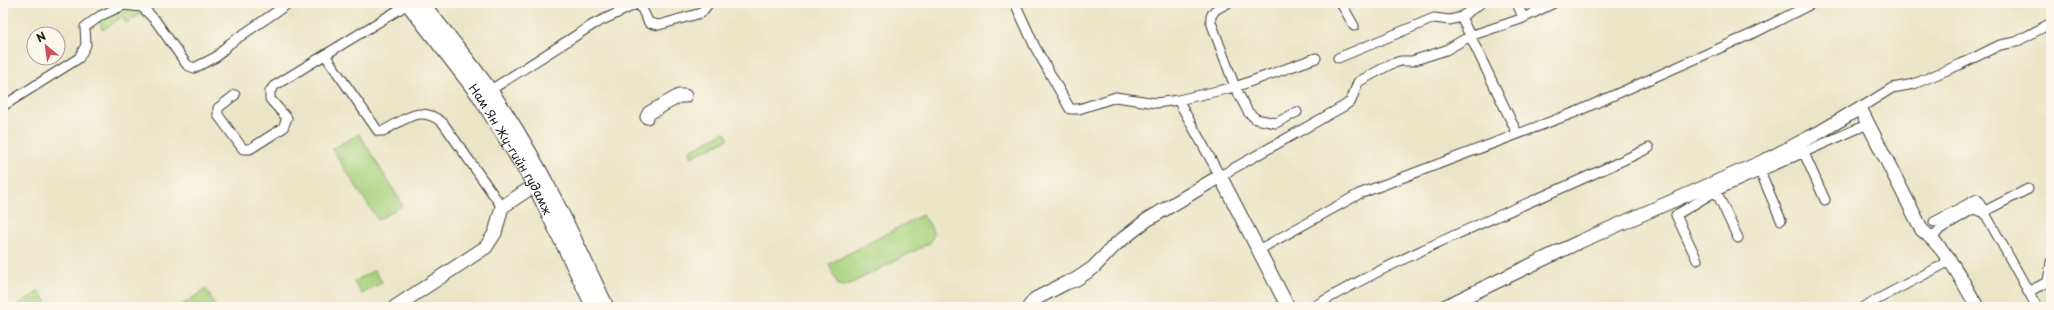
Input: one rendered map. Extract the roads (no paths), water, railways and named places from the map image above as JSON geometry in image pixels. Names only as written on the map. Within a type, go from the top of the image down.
[{"type":"main road","name":"Нам Ян Жү-гийн гудамж","points":[[406,3],[480,96],[535,185],[594,307]]},
{"type":"main road","name":"Нам Ян Жү-гийн гудамж","points":[[421,3],[489,90],[541,174],[606,307]]},
{"type":"street","points":[[3,106],[79,58],[86,46],[85,27],[100,16],[124,5],[142,7],[156,20],[187,65],[194,68],[216,57],[229,44],[289,3]]},
{"type":"street","points":[[235,95],[218,108],[218,114],[243,148],[250,149],[283,128],[287,118],[270,99],[270,91],[274,86],[400,9],[406,3]]},
{"type":"street","points":[[489,90],[594,24],[639,3],[649,23],[659,25],[701,13],[709,3]]},
{"type":"street","points":[[1015,3],[1035,47],[1070,109],[1079,109],[1116,97],[1156,103],[1178,100],[1236,87],[1316,58]]},
{"type":"street","points":[[1228,3],[1216,10],[1211,18],[1236,87],[1248,112],[1256,119],[1276,123],[1297,112]]},
{"type":"street","points":[[1341,3],[1354,26]]},
{"type":"street","points":[[1338,58],[1434,18],[1450,20],[1461,17],[1481,3]]},
{"type":"street","points":[[1517,3],[1523,18]]},
{"type":"street","points":[[1029,307],[1035,299],[1075,280],[1098,264],[1115,245],[1147,220],[1220,176],[1344,106],[1351,101],[1358,82],[1391,64],[1401,61],[1412,61],[1446,50],[1470,36],[1523,18],[1554,3]]},
{"type":"street","points":[[1260,249],[1359,194],[1415,172],[1463,156],[1517,133],[1576,112],[1782,20],[1813,3]]},
{"type":"street","points":[[1461,17],[1517,133]]},
{"type":"street","points":[[1444,307],[1580,242],[1766,160],[1860,108],[1892,88],[1914,84],[2000,45],[2016,42],[2051,23]]},
{"type":"street","points":[[324,55],[378,131],[383,131],[415,115],[429,114],[438,120],[502,207]]},
{"type":"street","points":[[647,117],[649,113],[679,96],[685,96]]},
{"type":"street","points":[[1178,100],[1260,249],[1288,307]]},
{"type":"street","points":[[1860,108],[1922,230],[1932,238],[1958,271],[1977,307]]},
{"type":"street","points":[[1697,260],[1676,215],[1716,191],[1868,124]]},
{"type":"street","points":[[1313,307],[1363,279],[1448,237],[1604,171],[1649,148]]},
{"type":"street","points":[[1804,153],[1825,200]]},
{"type":"street","points":[[1760,171],[1781,220]]},
{"type":"street","points":[[395,307],[486,247],[495,233],[502,207],[535,185]]},
{"type":"street","points":[[1932,238],[1940,229],[1973,209],[1983,212],[2028,189]]},
{"type":"street","points":[[1716,191],[1738,238]]},
{"type":"street","points":[[1934,222],[1977,199],[2037,307]]},
{"type":"street","points":[[1863,307],[1950,261]]},
{"type":"street","points":[[2028,292],[2050,280],[2051,262]]},
{"type":"street","points":[[1038,307],[1070,288],[1075,280]]}]
